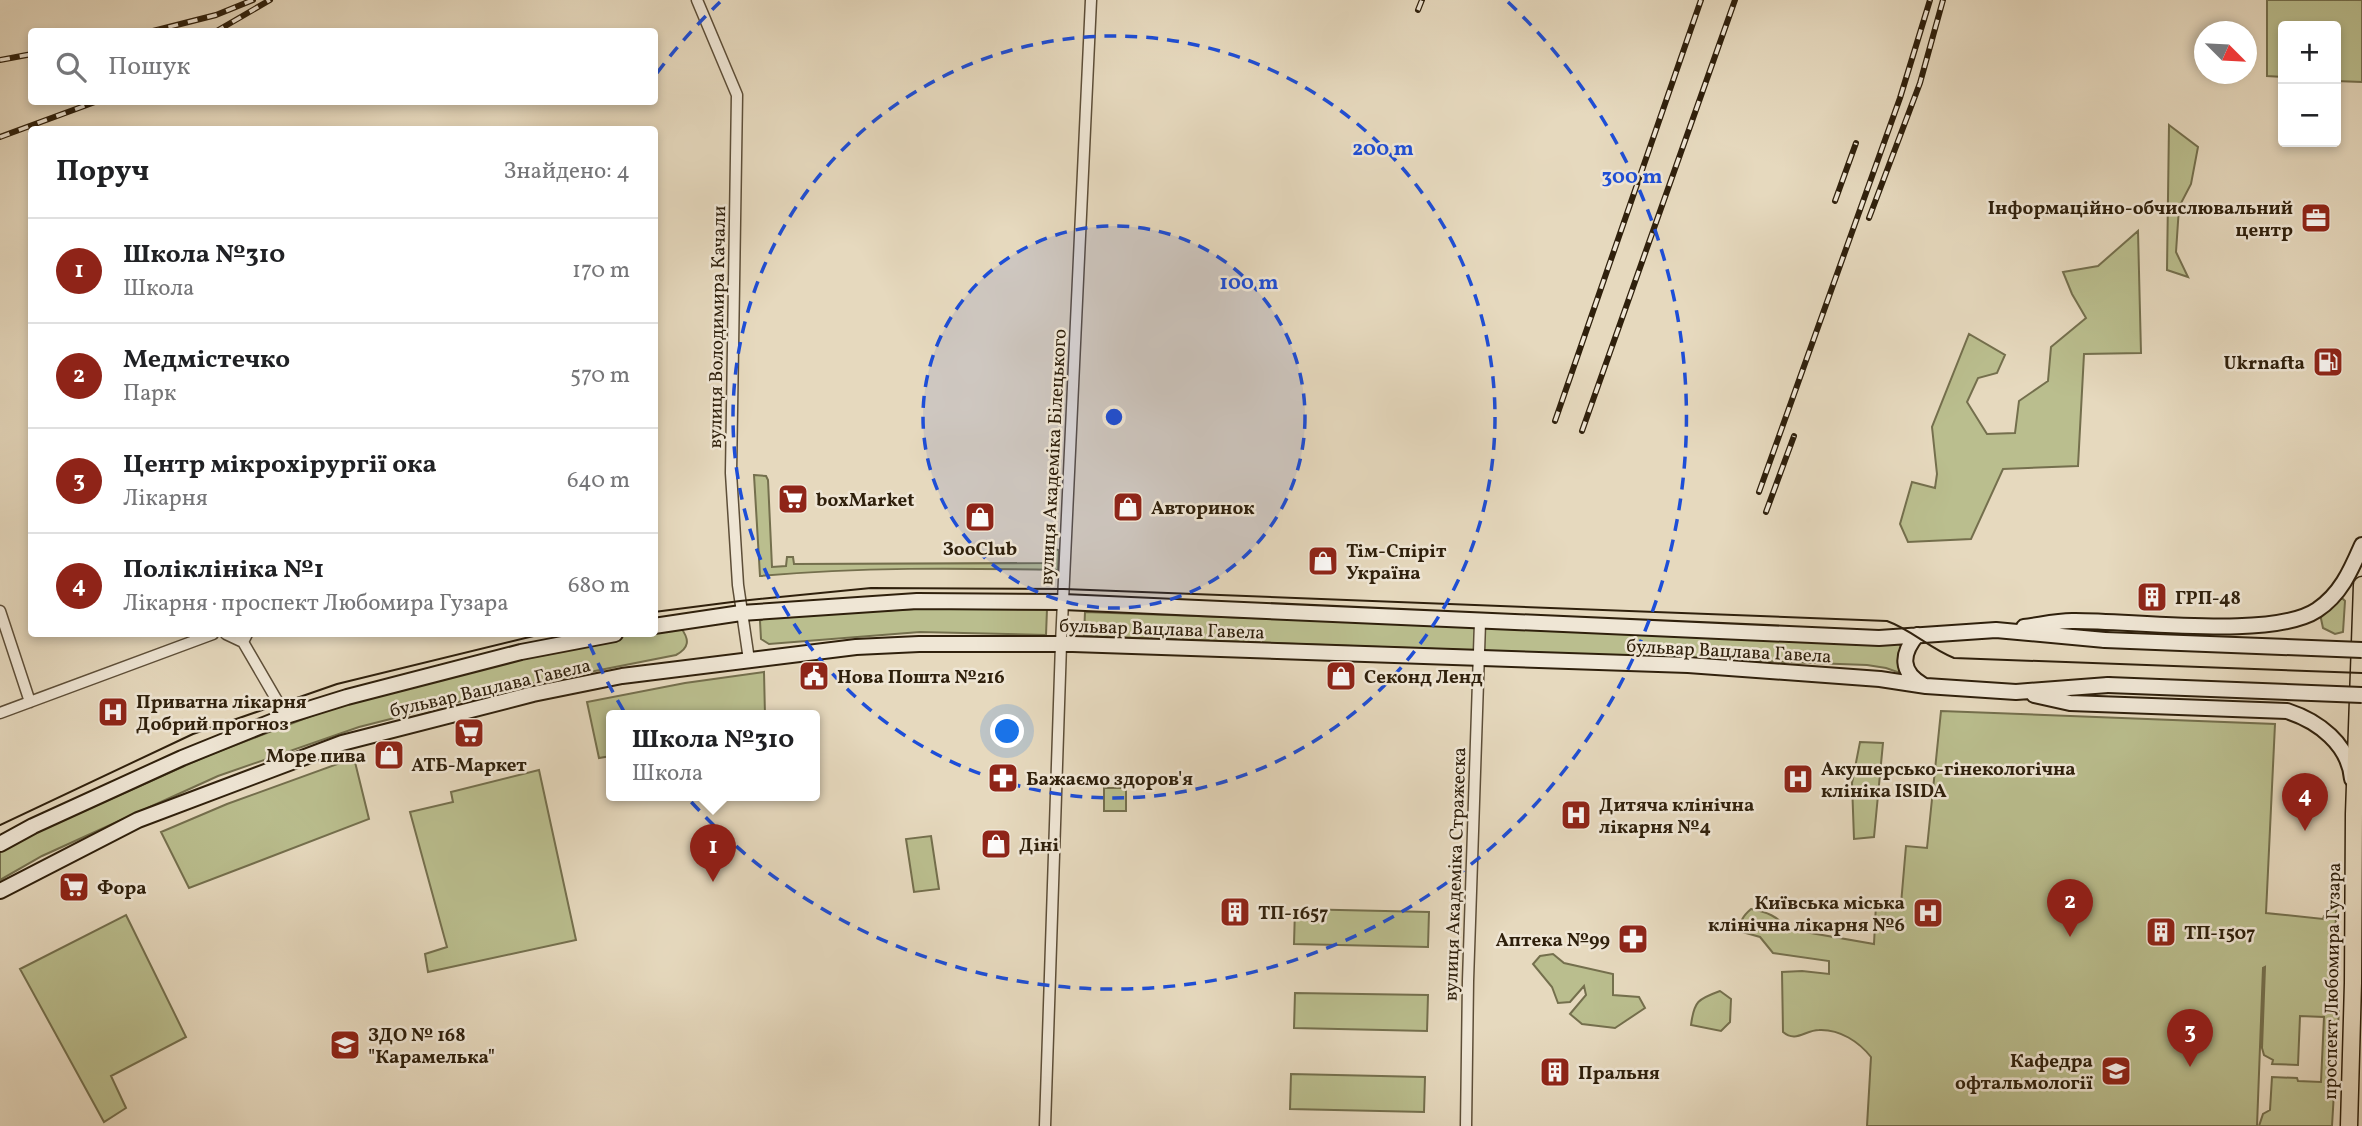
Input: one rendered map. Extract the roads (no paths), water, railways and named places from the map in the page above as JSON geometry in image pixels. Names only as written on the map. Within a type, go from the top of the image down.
[{"type":"main road","points":[[1996,630],[2071,621],[2268,625],[2301,618],[2319,609],[2338,592],[2350,575],[2362,545]]},
{"type":"main road","name":"проспект Любомира Гузара","points":[[2349,1126],[2354,814],[2362,585]]},
{"type":"main road","name":"бульвар Вацлава Гавела","points":[[658,625],[741,614],[917,601],[1063,603],[1879,638],[1996,630],[2105,640],[2362,650]]},
{"type":"main road","points":[[1917,635],[1906,650],[1905,664],[1911,676],[1926,686]]},
{"type":"main road","name":"бульвар Вацлава Гавела","points":[[0,844],[33,826],[182,758],[286,716],[348,696],[521,652],[599,637]]},
{"type":"main road","name":"бульвар Вацлава Гавела","points":[[0,891],[138,820],[342,743],[533,694],[622,676],[868,647],[919,644],[1061,644],[1688,665],[2016,692],[2108,685],[2362,695]]},
{"type":"main road","points":[[2016,692],[2070,702],[2269,708],[2301,715],[2329,734],[2347,759],[2351,771],[2354,814]]},
{"type":"street","name":"вулиця Володимира Качали","points":[[697,0],[737,95],[731,473],[741,614],[749,660]]},
{"type":"street","name":"вулиця Академіка Білецького","points":[[1045,1126],[1061,644],[1091,0]]},
{"type":"street","points":[[0,611],[30,702]]},
{"type":"street","name":"вулиця Академіка Стражеска","points":[[1465,1126],[1480,622]]},
{"type":"street","points":[[0,713],[205,637]]},
{"type":"street","points":[[245,638],[286,716]]},
{"type":"tram line","points":[[658,611],[871,588],[1064,589],[1887,621],[1954,658],[2362,673]]},
{"type":"tram line","points":[[0,825],[193,734],[337,684],[530,637]]},
{"type":"railway","points":[[165,28],[216,15],[253,0]]},
{"type":"railway","points":[[222,28],[270,0]]},
{"type":"railway","points":[[1418,10],[1422,0]]},
{"type":"railway","points":[[1555,421],[1701,0]]},
{"type":"railway","points":[[1582,431],[1735,0]]},
{"type":"railway","points":[[1759,492],[1900,98],[1930,0]]},
{"type":"railway","points":[[1869,218],[1920,83],[1943,0]]},
{"type":"railway","points":[[0,60],[28,55]]},
{"type":"railway","points":[[30,126],[87,105]]},
{"type":"railway","points":[[0,137],[28,127]]},
{"type":"railway","points":[[1835,201],[1856,143]]},
{"type":"railway","points":[[1766,512],[1794,436]]},
{"type":"place","name":"Інформаційно-обчислювальний центр","points":[[2316,218]]},
{"type":"place","name":"Ukrnafta","points":[[2328,362]]},
{"type":"place","name":"boxMarket","points":[[793,499]]},
{"type":"place","name":"Авторинок","points":[[1128,507]]},
{"type":"place","name":"ЗооClub","points":[[980,517]]},
{"type":"place","name":"Тім-Спіріт Україна","points":[[1323,561]]},
{"type":"place","name":"ГРП-48","points":[[2152,597]]},
{"type":"place","name":"Нова Пошта №216","points":[[814,676]]},
{"type":"place","name":"Секонд Ленд","points":[[1341,676]]},
{"type":"place","name":"Приватна лікарня Добрий прогноз","points":[[113,712]]},
{"type":"place","name":"АТБ-Маркет","points":[[469,733]]},
{"type":"place","name":"Море пива","points":[[389,755]]},
{"type":"place","name":"Бажаємо здоров'я","points":[[1003,778]]},
{"type":"place","name":"Акушерсько-гінекологічна клініка ISIDA","points":[[1798,779]]},
{"type":"place","name":"Дитяча клінічна лікарня №4","points":[[1576,815]]},
{"type":"place","name":"Поліклініка №1","points":[[2305,831]]},
{"type":"place","name":"Діні","points":[[996,844]]},
{"type":"place","name":"Школа №310","points":[[713,882]]},
{"type":"place","name":"Фора","points":[[74,887]]},
{"type":"place","name":"ТП-1657","points":[[1235,912]]},
{"type":"place","name":"Київська міська клінічна лікарня №6","points":[[1928,913]]},
{"type":"place","name":"ТП-1507","points":[[2161,932]]},
{"type":"place","name":"Медмістечко","points":[[2070,937]]},
{"type":"place","name":"Аптека №99","points":[[1633,939]]},
{"type":"place","name":"ЗДО № 168 \"Карамелька\"","points":[[345,1045]]},
{"type":"place","name":"Центр мікрохірургії ока","points":[[2190,1067]]},
{"type":"place","name":"Кафедра офтальмології","points":[[2116,1071]]},
{"type":"place","name":"Пральня","points":[[1555,1072]]}]
